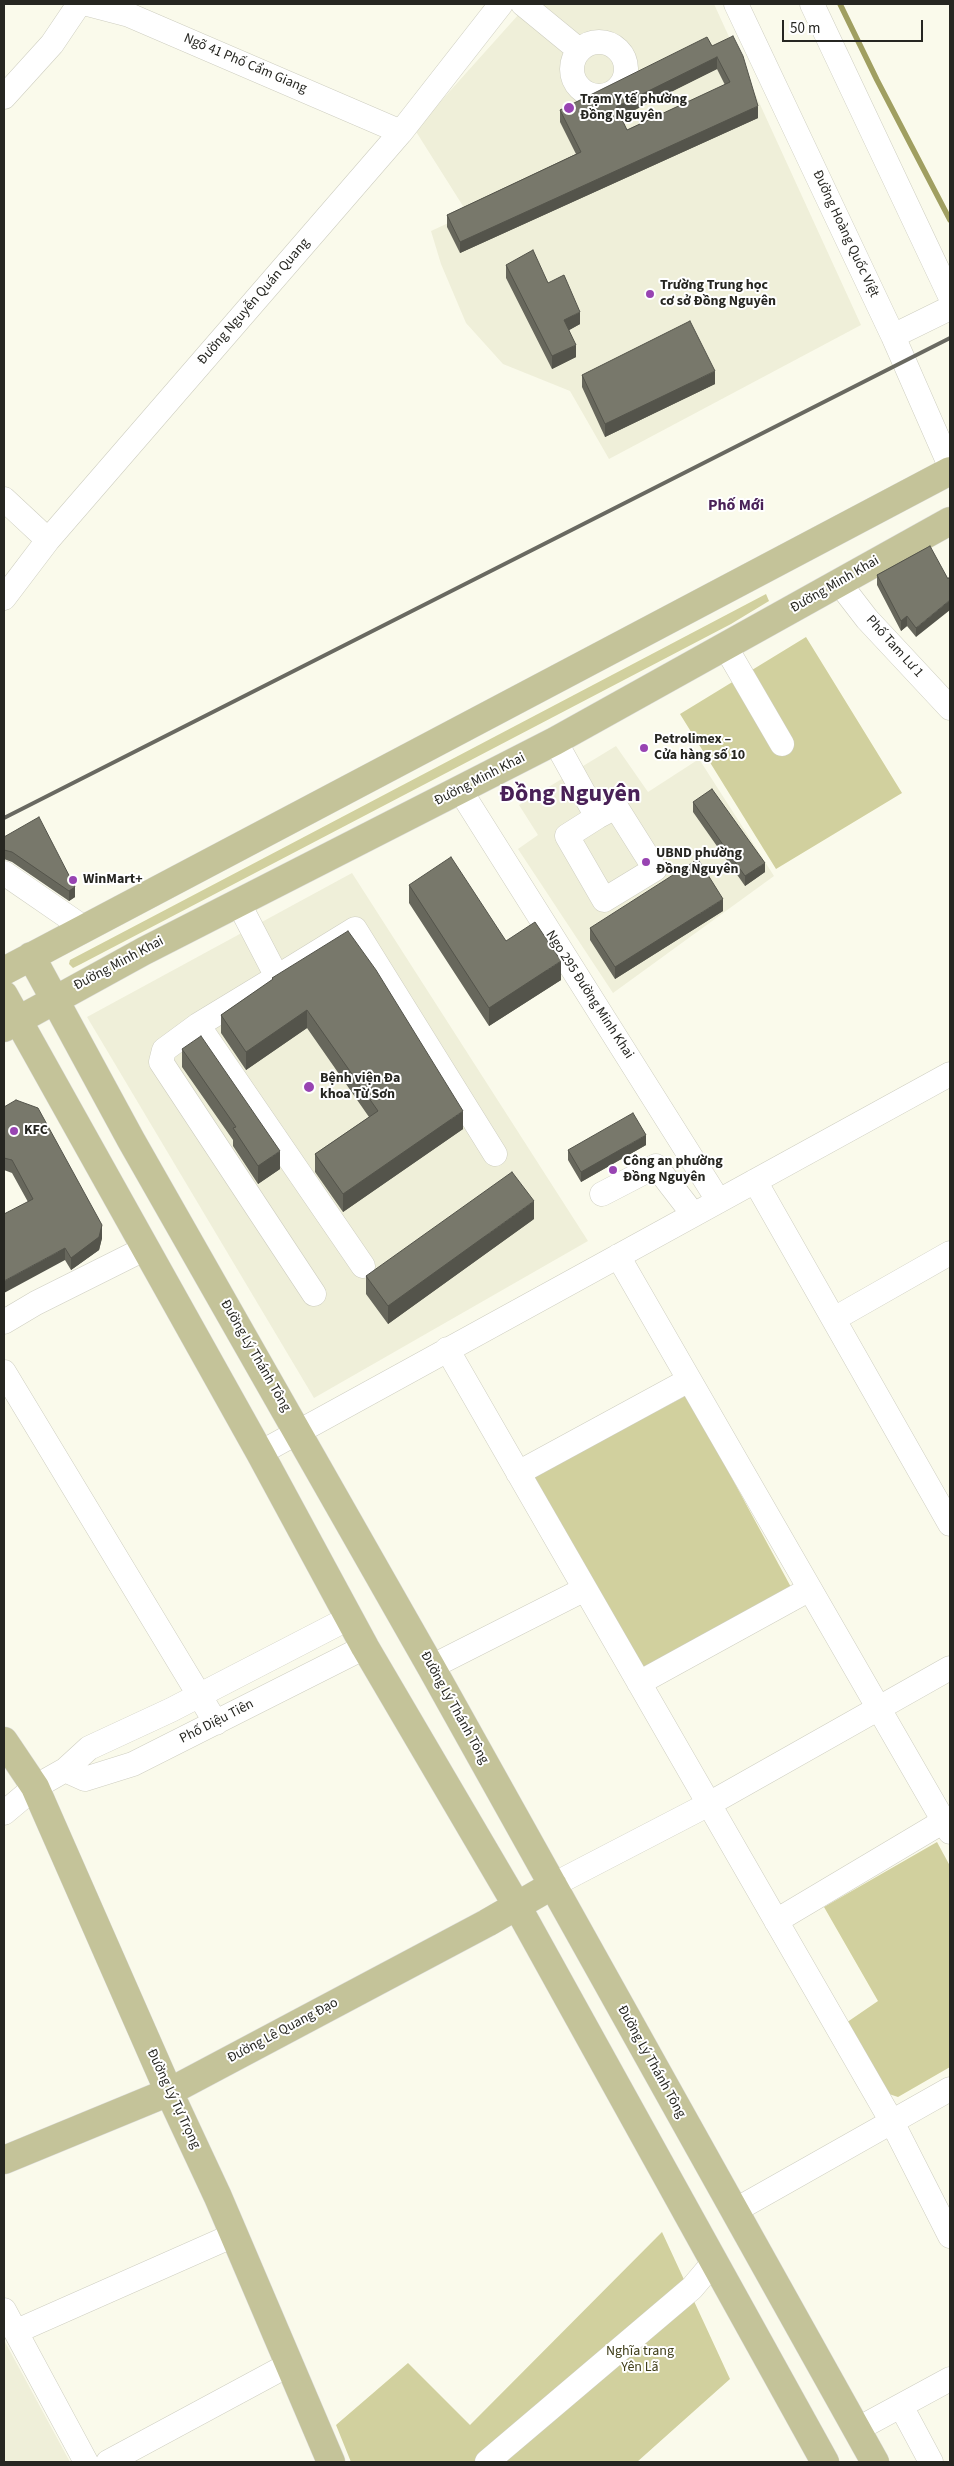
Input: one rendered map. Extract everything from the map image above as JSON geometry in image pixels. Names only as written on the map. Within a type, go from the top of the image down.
[{"type":"main road","points":[[4,971],[950,471]]},
{"type":"main road","name":"Đường Minh Khai","points":[[11,1024],[238,902],[555,740],[840,584],[950,521]]},
{"type":"main road","name":"Đường Lý Thánh Tông","points":[[31,956],[182,1230],[431,1667],[874,2462]]},
{"type":"main road","points":[[4,995],[11,1024],[146,1248],[365,1647],[517,1906],[825,2462]]},
{"type":"main road","points":[[146,1248],[182,1230]]},
{"type":"main road","name":"Đường Lý Tự Trọng","points":[[4,1741],[35,1787],[234,2235],[331,2462]]},
{"type":"main road","name":"Đường Lê Quang Đạo","points":[[4,2160],[169,2092],[553,1885]]},
{"type":"street","points":[[4,97],[52,44],[79,4]]},
{"type":"street","name":"Ngõ 41 Phố Cẩm Giang","points":[[87,4],[129,15],[401,132]]},
{"type":"street","name":"Đường Nguyễn Quán Quang","points":[[4,598],[48,540],[401,132],[501,4]]},
{"type":"street","points":[[523,4],[579,50]]},
{"type":"street","name":"Đường Hoàng Quốc Việt","points":[[736,4],[893,336],[950,466]]},
{"type":"street","points":[[812,4],[950,296]]},
{"type":"street","points":[[893,336],[950,308]]},
{"type":"street","points":[[4,500],[48,540]]},
{"type":"street","name":"Phố Tam Lư 1","points":[[840,584],[867,619],[950,708]]},
{"type":"street","points":[[725,646],[782,744]]},
{"type":"street","points":[[555,740],[597,817]]},
{"type":"street","name":"Ngo 295 Đường Minh Khai","points":[[460,790],[718,1200]]},
{"type":"street","points":[[4,873],[84,928]]},
{"type":"street","points":[[238,902],[277,977]]},
{"type":"street","points":[[314,1294],[161,1062],[164,1050],[198,1025],[355,929],[495,1154]]},
{"type":"street","points":[[198,1025],[363,1266]]},
{"type":"street","points":[[260,1453],[950,1074]]},
{"type":"street","points":[[602,1194],[656,1166],[693,1214]]},
{"type":"street","points":[[755,1181],[950,1524]]},
{"type":"street","points":[[4,1322],[36,1303],[146,1248]]},
{"type":"street","points":[[834,1319],[950,1254]]},
{"type":"street","points":[[618,1256],[947,1826],[776,1921]]},
{"type":"street","points":[[447,1350],[892,2122],[948,2229]]},
{"type":"street","points":[[4,1372],[201,1695],[216,1723]]},
{"type":"street","points":[[518,1473],[689,1380]]},
{"type":"street","points":[[431,1667],[585,1589]]},
{"type":"street","points":[[639,1683],[810,1589]]},
{"type":"street","points":[[4,1813],[35,1787],[65,1770],[88,1748],[201,1695],[349,1618]]},
{"type":"street","name":"Phố Diệu Tiên","points":[[65,1770],[86,1779],[133,1764],[365,1647]]},
{"type":"street","points":[[553,1885],[709,1804],[950,1668]]},
{"type":"street","points":[[734,2211],[950,2089]]},
{"type":"street","points":[[17,2332],[234,2235]]},
{"type":"street","points":[[487,2462],[692,2288],[714,2262]]},
{"type":"street","points":[[4,2310],[86,2462]]},
{"type":"street","points":[[108,2462],[290,2364]]},
{"type":"street","points":[[856,2430],[950,2379]]},
{"type":"street","points":[[901,2406],[931,2462]]},
{"type":"shaded area","name":"Trường Trung học cơ sở Đồng Nguyên","points":[[528,4],[714,4],[861,325],[609,459],[570,391],[503,364],[466,323],[441,264],[431,231],[468,214],[415,130]]},
{"type":"shaded area","name":"UBND phường Đồng Nguyên","points":[[616,746],[648,792],[699,759],[774,876],[613,993],[518,849],[538,835],[519,805]]},
{"type":"shaded area","name":"Bệnh viện Đa khoa Từ Sơn","points":[[352,873],[588,1241],[314,1398],[87,1017]]},
{"type":"shaded area","points":[[4,2340],[70,2462],[4,2462]]},
{"type":"green space","points":[[766,594],[769,601],[731,624],[81,964],[73,968],[69,964],[70,960]]},
{"type":"green space","points":[[806,637],[902,793],[776,869],[680,714]]},
{"type":"green space","points":[[687,1395],[792,1589],[638,1672],[533,1477]]},
{"type":"green space","points":[[937,1842],[950,1866],[950,2067],[898,2097],[880,2091],[840,2027],[878,2001],[824,1907]]},
{"type":"green space","name":"Nghĩa trang Yên Lã","points":[[662,2232],[730,2379],[637,2462],[351,2462],[336,2425],[408,2363],[470,2425]]},
{"type":"building","points":[[733,36],[743,56],[758,106],[460,242],[447,215],[581,152],[560,110],[707,37],[712,46]],"holes":[[[717,57],[730,82],[627,130],[616,107]]]},
{"type":"building","points":[[533,250],[548,283],[564,275],[580,312],[564,320],[576,345],[552,356],[506,265]]},
{"type":"building","points":[[690,321],[715,371],[605,424],[582,375]]},
{"type":"building","points":[[930,546],[948,579],[950,576],[950,600],[916,628],[907,616],[901,621],[877,575]]},
{"type":"building","points":[[712,789],[765,863],[745,876],[693,802]]},
{"type":"building","points":[[39,817],[75,887],[69,891],[12,852],[4,850],[4,837]]},
{"type":"building","points":[[451,857],[506,941],[535,922],[561,961],[489,1008],[409,885]]},
{"type":"building","points":[[698,859],[723,899],[615,967],[590,928]]},
{"type":"building","points":[[348,931],[376,970],[463,1111],[343,1194],[315,1154],[378,1111],[307,1010],[246,1052],[221,1015],[272,978]]},
{"type":"building","points":[[201,1036],[280,1151],[258,1166],[233,1128],[236,1127],[182,1049]]},
{"type":"building","points":[[16,1100],[38,1108],[102,1225],[99,1237],[71,1258],[65,1248],[4,1281],[4,1214],[33,1199],[12,1160],[4,1158],[4,1107]]},
{"type":"building","points":[[633,1113],[646,1135],[581,1172],[568,1150]]},
{"type":"building","points":[[512,1172],[534,1201],[388,1306],[366,1276]]},
{"type":"waterway","points":[[840,4],[877,80],[950,220]]},
{"type":"railway","points":[[4,818],[950,338]]},
{"type":"place","name":"Trạm Y tế phường Đồng Nguyên","points":[[569,108]]},
{"type":"place","name":"Trường Trung học cơ sở Đồng Nguyên","points":[[650,294]]},
{"type":"place","name":"Petrolimex – Cửa hàng số 10","points":[[644,748]]},
{"type":"place","name":"UBND phường Đồng Nguyên","points":[[646,862]]},
{"type":"place","name":"WinMart+","points":[[73,880]]},
{"type":"place","name":"Bệnh viện Đa khoa Từ Sơn","points":[[309,1087]]},
{"type":"place","name":"KFC","points":[[14,1131]]},
{"type":"place","name":"Công an phường Đồng Nguyên","points":[[613,1170]]},
{"type":"district","name":"Phố Mới","points":[[736,506]]},
{"type":"district","name":"Đồng Nguyên","points":[[570,796]]}]
